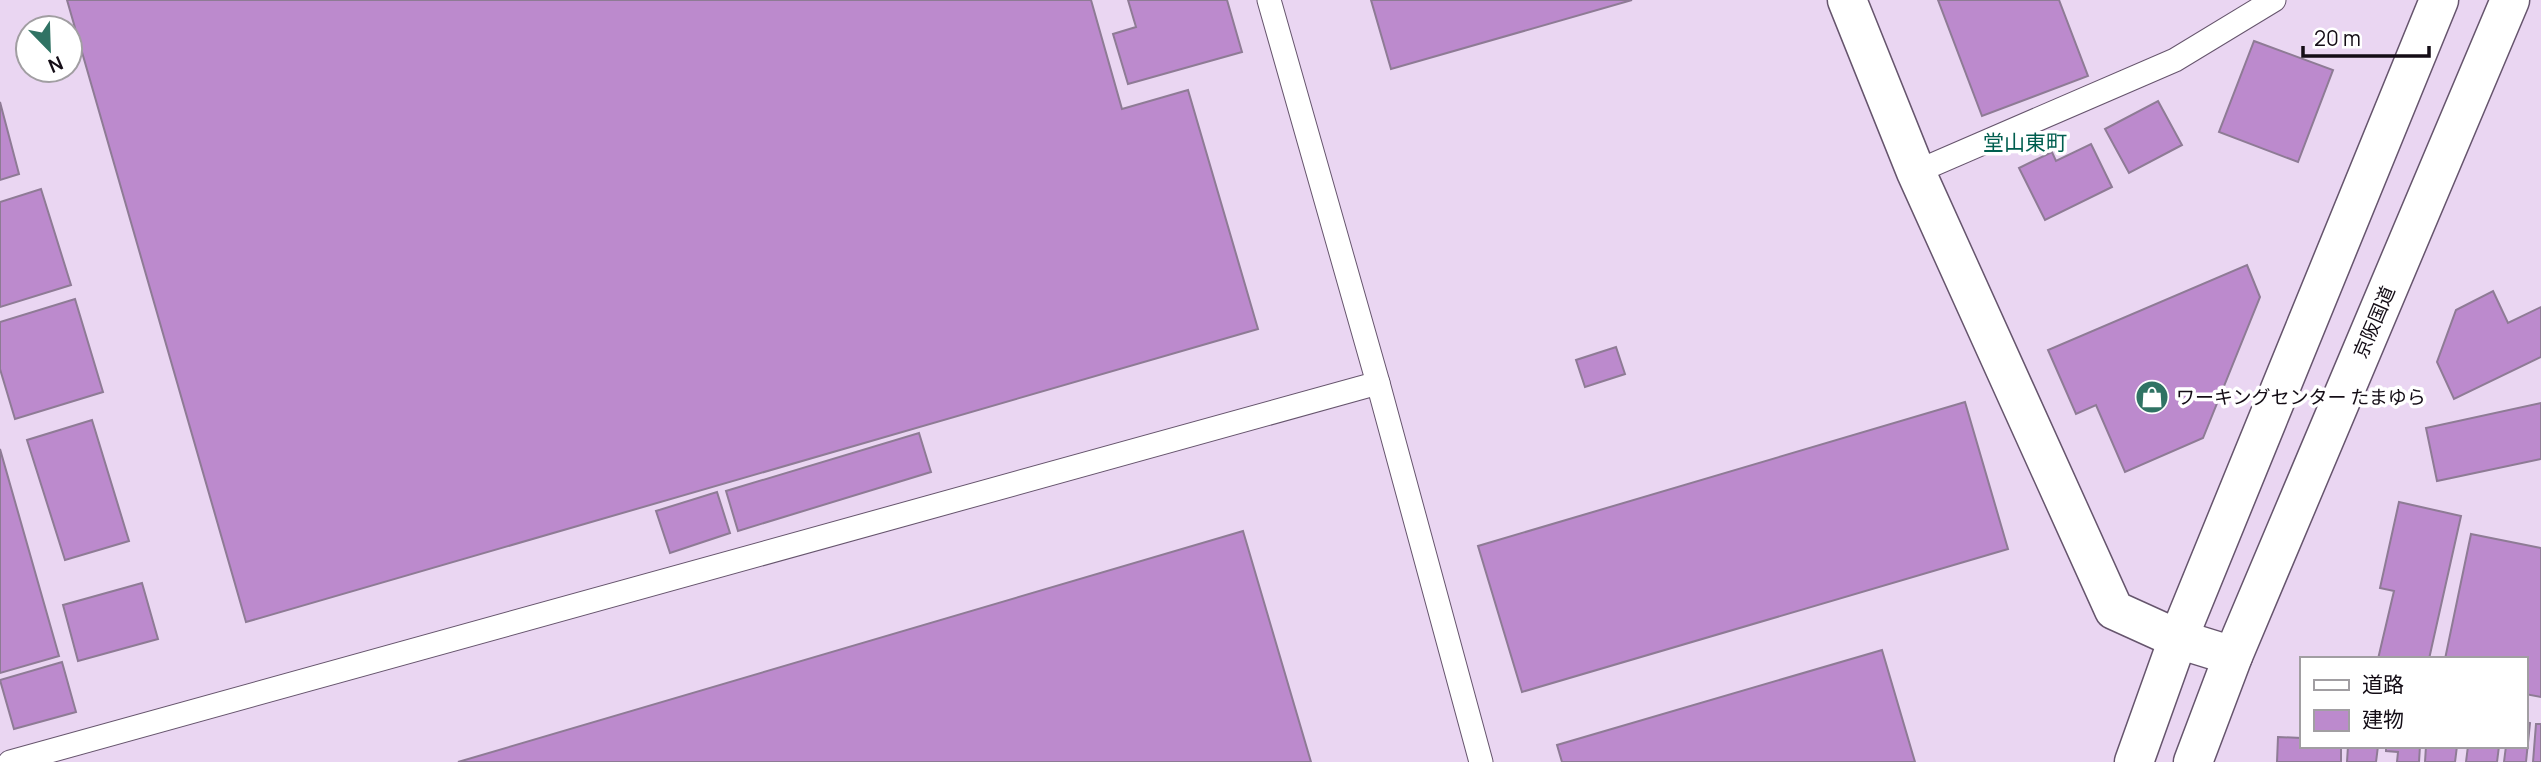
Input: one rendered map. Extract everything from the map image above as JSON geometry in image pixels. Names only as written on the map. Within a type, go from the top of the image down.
[{"type":"main road","points":[[1847,0],[1916,172],[2113,610],[2178,639],[2233,656]]},
{"type":"main road","points":[[2134,762],[2178,639],[2439,0]]},
{"type":"main road","name":"京阪国道","points":[[2193,762],[2233,656],[2510,0]]},
{"type":"lane","points":[[1269,0],[1378,383],[1481,762]]},
{"type":"lane","points":[[1916,172],[2175,60],[2274,0]]},
{"type":"lane","points":[[10,762],[1378,383]]},
{"type":"building","points":[[67,0],[1091,0],[1122,109],[1188,90],[1258,329],[246,622],[84,59],[84,14],[71,14]]},
{"type":"building","points":[[1128,0],[1227,0],[1242,52],[1128,84],[1113,34],[1136,27]]},
{"type":"building","points":[[1371,0],[1632,0],[1391,69]]},
{"type":"building","points":[[1938,0],[2059,0],[2088,76],[1982,116]]},
{"type":"building","points":[[2254,41],[2333,70],[2298,162],[2219,132]]},
{"type":"building","points":[[2158,101],[2182,145],[2129,173],[2105,129]]},
{"type":"building","points":[[0,102],[19,174],[0,180]]},
{"type":"building","points":[[2091,144],[2112,187],[2045,220],[2019,168],[2052,152],[2056,161]]},
{"type":"building","points":[[41,189],[71,285],[0,307],[0,202]]},
{"type":"building","points":[[2247,265],[2260,297],[2203,438],[2125,472],[2096,405],[2076,414],[2048,350]]},
{"type":"building","points":[[2493,291],[2508,323],[2541,307],[2541,357],[2454,399],[2437,362],[2456,310]]},
{"type":"building","points":[[75,299],[103,392],[15,419],[0,369],[0,322]]},
{"type":"building","points":[[1616,347],[1625,374],[1585,387],[1576,360]]},
{"type":"building","points":[[1965,402],[2008,549],[1522,692],[1478,546]]},
{"type":"building","points":[[2541,403],[2541,459],[2437,481],[2426,428]]},
{"type":"building","points":[[92,420],[129,541],[65,560],[27,440]]},
{"type":"building","points":[[919,433],[931,472],[738,531],[726,491]]},
{"type":"building","points":[[0,449],[59,656],[0,673]]},
{"type":"building","points":[[717,492],[730,533],[670,553],[656,511]]},
{"type":"building","points":[[2399,502],[2461,516],[2429,657],[2378,657],[2394,591],[2380,588]]},
{"type":"building","points":[[1243,531],[1311,762],[458,762]]},
{"type":"building","points":[[2471,534],[2541,548],[2541,697],[2527,694],[2527,657],[2445,657]]},
{"type":"building","points":[[142,583],[158,639],[78,661],[63,605]]},
{"type":"building","points":[[1882,650],[1915,762],[1562,762],[1557,745]]},
{"type":"building","points":[[62,662],[76,712],[14,729],[0,680]]},
{"type":"building","points":[[2527,722],[2530,723],[2526,762],[2504,762],[2506,748],[2527,748]]},
{"type":"building","points":[[2536,724],[2541,724],[2541,762],[2533,762]]},
{"type":"building","points":[[2278,737],[2300,738],[2300,748],[2341,748],[2341,762],[2277,762]]},
{"type":"building","points":[[2348,748],[2378,748],[2376,762],[2347,762]]},
{"type":"building","points":[[2386,748],[2420,748],[2419,762],[2397,762],[2398,752],[2386,751]]},
{"type":"building","points":[[2426,748],[2457,748],[2455,762],[2425,762]]},
{"type":"building","points":[[2468,748],[2499,748],[2497,762],[2466,762]]},
{"type":"place","name":"ワーキングセンター たまゆら","points":[[2152,397]]},
{"type":"district","name":"堂山東町","points":[[2025,143]]}]
